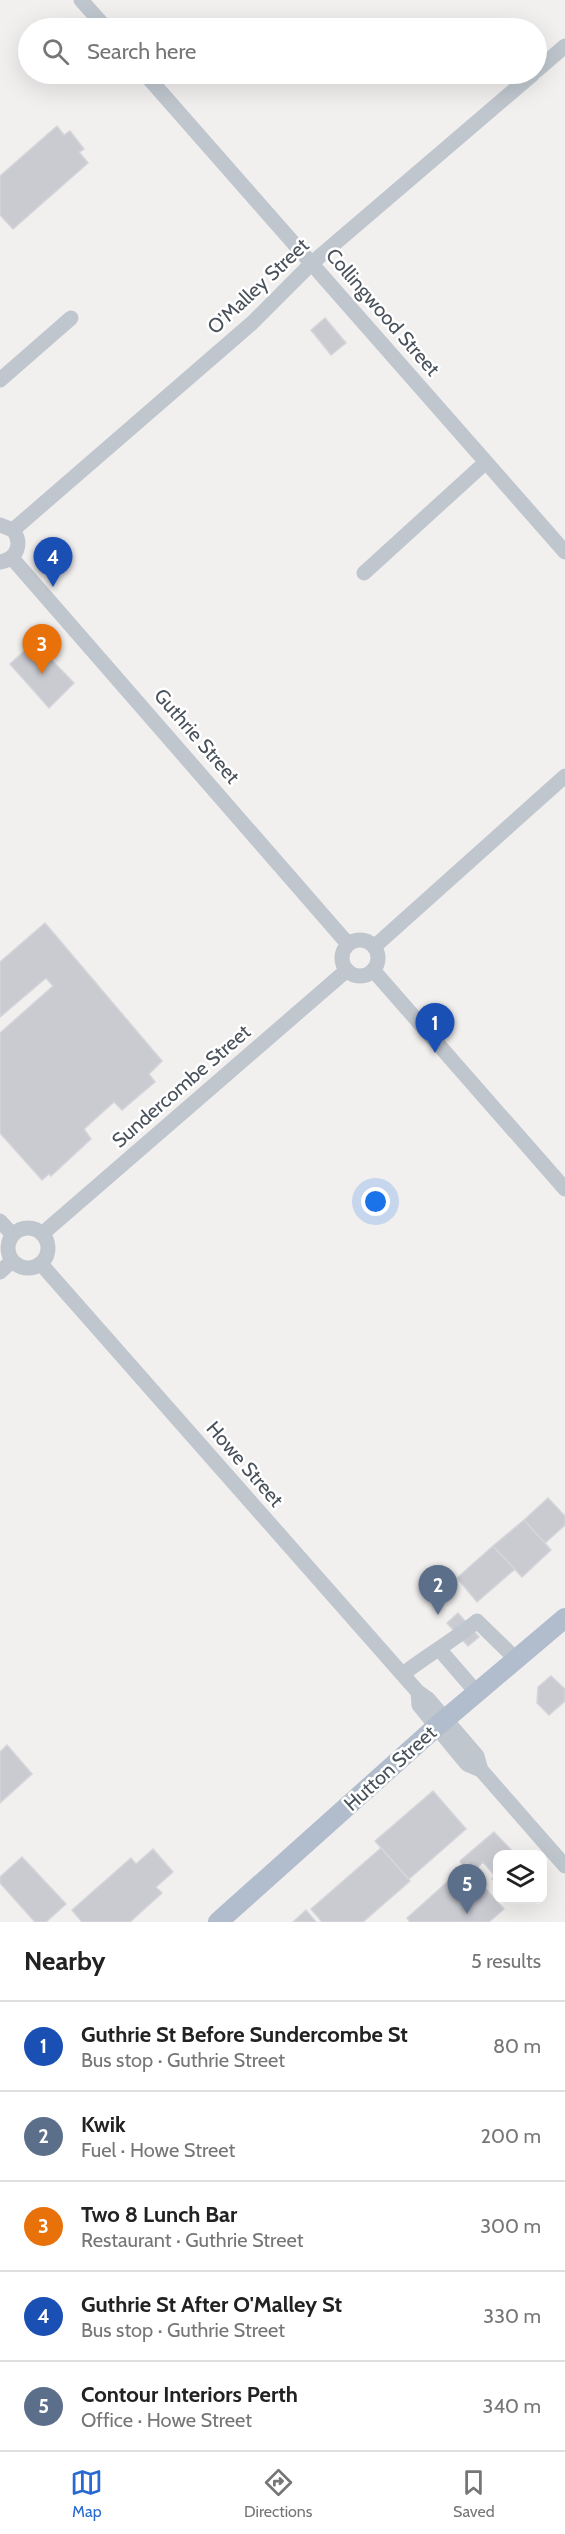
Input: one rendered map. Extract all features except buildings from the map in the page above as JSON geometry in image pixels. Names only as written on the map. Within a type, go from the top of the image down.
[{"type":"main road","name":"Hutton Street","points":[[218,1922],[441,1723],[565,1618]]},
{"type":"street","points":[[81,0],[97,18]]},
{"type":"street","name":"O'Malley Street","points":[[547,62],[565,46]]},
{"type":"street","name":"Collingwood Street","points":[[154,84],[565,552]]},
{"type":"street","name":"O'Malley Street","points":[[7,527],[252,324],[312,263],[521,84]]},
{"type":"street","points":[[0,380],[71,318]]},
{"type":"street","points":[[364,573],[486,462]]},
{"type":"street","points":[[6,560],[18,547],[18,541],[7,527]]},
{"type":"street","name":"Guthrie Street","points":[[6,560],[348,944]]},
{"type":"street","points":[[374,946],[565,776]]},
{"type":"street","points":[[359,940],[374,946],[378,959],[373,970],[357,975],[347,970],[342,957],[348,944],[359,940]]},
{"type":"street","name":"Sundercombe Street","points":[[42,1234],[347,970]]},
{"type":"street","points":[[373,970],[565,1189]]},
{"type":"street","points":[[0,1221],[13,1235]]},
{"type":"street","points":[[24,1229],[37,1230],[42,1234],[48,1249],[41,1264],[29,1269],[12,1262],[8,1245],[13,1235],[24,1229]]},
{"type":"street","points":[[0,1272],[12,1262]]},
{"type":"street","name":"Howe Street","points":[[41,1264],[403,1674],[418,1692],[419,1705],[441,1723],[467,1764],[481,1770],[565,1866]]},
{"type":"street","points":[[403,1674],[477,1621],[516,1660]]},
{"type":"street","points":[[439,1649],[477,1693]]},
{"type":"place","name":"Guthrie St After O'Malley St","points":[[53,587]]},
{"type":"place","name":"Two 8 Lunch Bar","points":[[42,674]]},
{"type":"place","name":"Guthrie St Before Sundercombe St","points":[[435,1053]]},
{"type":"place","name":"Kwik","points":[[438,1615]]},
{"type":"place","name":"Contour Interiors Perth","points":[[467,1914]]}]
